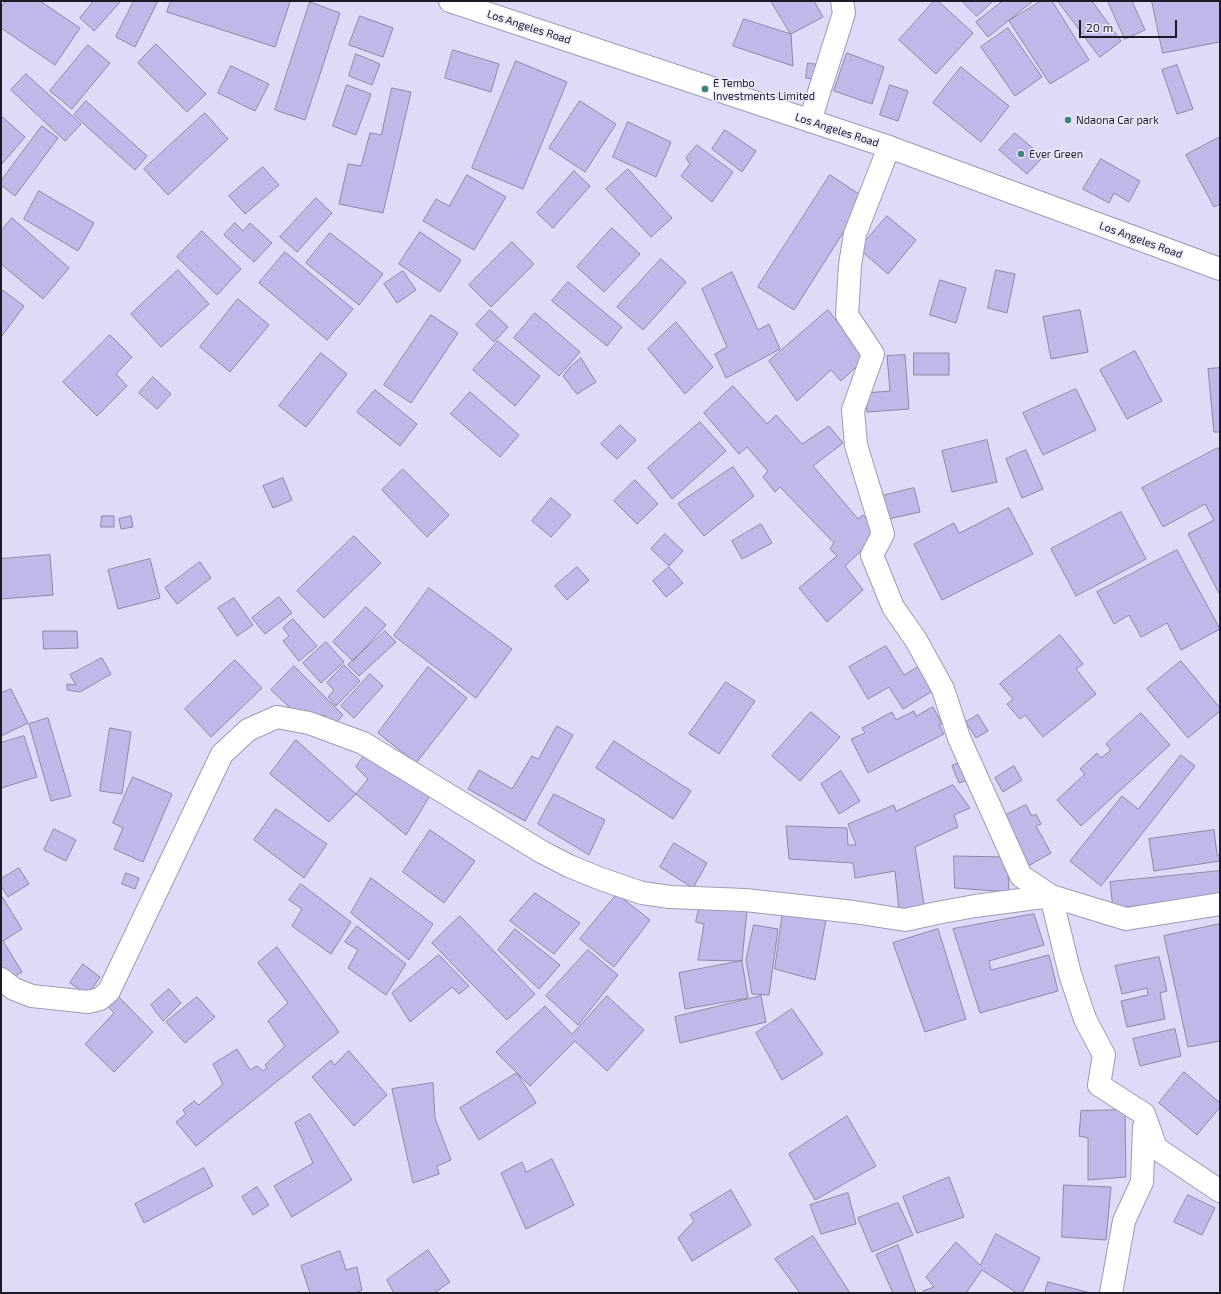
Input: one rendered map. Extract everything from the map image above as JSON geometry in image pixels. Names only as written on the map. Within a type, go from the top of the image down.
[{"type":"street","name":"Los Angeles Road","points":[[450,1],[889,147],[1220,268]]},
{"type":"street","points":[[810,121],[844,13],[842,1]]},
{"type":"street","points":[[889,147],[855,234],[850,265],[847,315],[873,354],[853,410],[856,445],[883,534],[872,555],[893,607],[916,640],[943,689],[959,738],[1021,876],[1051,896],[1126,919],[1220,904]]},
{"type":"street","points":[[1,979],[14,989],[32,996],[88,1002],[100,999],[109,991],[222,754],[248,730],[277,717],[309,723],[363,743],[542,852],[569,866],[601,879],[642,892],[670,897],[745,900],[854,912],[905,920],[975,906],[1051,896]]},
{"type":"street","points":[[1051,896],[1070,974],[1085,1019],[1104,1054],[1100,1085],[1144,1114],[1156,1148],[1220,1191]]},
{"type":"street","points":[[1110,1293],[1124,1221],[1142,1182],[1144,1114]]},
{"type":"building","points":[[6,1],[40,1],[80,28],[55,65],[1,28],[1,8]]},
{"type":"building","points":[[94,1],[121,1],[94,31],[80,18]]},
{"type":"building","points":[[134,1],[158,1],[135,47],[116,37]]},
{"type":"building","points":[[171,1],[290,2],[275,47],[167,12]]},
{"type":"building","points":[[771,1],[814,1],[823,17],[791,34]]},
{"type":"building","points":[[934,1],[938,1],[973,33],[936,74],[899,40]]},
{"type":"building","points":[[962,1],[993,1],[977,16]]},
{"type":"building","points":[[1003,1],[1033,1],[988,37],[976,22]]},
{"type":"building","points":[[1041,1],[1052,1],[1089,60],[1050,84],[1009,21]]},
{"type":"building","points":[[1058,1],[1092,1],[1121,41],[1100,57]]},
{"type":"building","points":[[1108,1],[1132,1],[1145,30],[1125,39]]},
{"type":"building","points":[[1152,1],[1220,1],[1220,42],[1163,53]]},
{"type":"building","points":[[310,2],[340,13],[305,120],[275,110]]},
{"type":"building","points":[[360,16],[393,28],[383,57],[349,45]]},
{"type":"building","points":[[744,19],[791,34],[793,66],[733,46]]},
{"type":"building","points":[[1008,28],[1042,77],[1015,96],[981,47]]},
{"type":"building","points":[[156,44],[206,94],[187,112],[138,63]]},
{"type":"building","points":[[88,45],[110,63],[72,109],[50,91]]},
{"type":"building","points":[[453,50],[499,64],[491,92],[445,78]]},
{"type":"building","points":[[847,53],[884,67],[872,104],[834,91]]},
{"type":"building","points":[[356,54],[380,64],[372,85],[349,76]]},
{"type":"building","points":[[516,61],[567,82],[523,189],[472,168]]},
{"type":"building","points":[[808,63],[821,65],[818,80],[806,78]]},
{"type":"building","points":[[1177,65],[1193,109],[1177,114],[1162,70]]},
{"type":"building","points":[[231,66],[269,84],[255,111],[218,93]]},
{"type":"building","points":[[961,67],[1009,106],[981,142],[933,103]]},
{"type":"building","points":[[26,74],[81,124],[65,141],[11,90]]},
{"type":"building","points":[[347,85],[371,94],[356,135],[333,126]]},
{"type":"building","points":[[890,85],[908,91],[898,121],[880,115]]},
{"type":"building","points":[[392,88],[411,92],[383,213],[339,204],[348,164],[361,166],[370,133],[381,135]]},
{"type":"building","points":[[86,101],[147,156],[135,170],[74,115]]},
{"type":"building","points":[[580,101],[616,124],[585,172],[549,148]]},
{"type":"building","points":[[205,113],[228,139],[168,195],[144,169]]},
{"type":"building","points":[[1,116],[25,137],[1,165]]},
{"type":"building","points":[[628,122],[671,142],[656,177],[613,157]]},
{"type":"building","points":[[42,126],[58,138],[15,196],[1,185],[1,181]]},
{"type":"building","points":[[725,130],[756,151],[742,172],[712,149]]},
{"type":"building","name":"Ever Green","points":[[1015,133],[1043,157],[1027,174],[999,150]]},
{"type":"building","points":[[1220,137],[1220,204],[1214,207],[1186,155]]},
{"type":"building","points":[[697,145],[733,172],[712,202],[681,176],[690,164],[686,158]]},
{"type":"building","points":[[1101,159],[1140,181],[1129,202],[1114,193],[1109,203],[1083,189]]},
{"type":"building","points":[[263,167],[279,185],[245,214],[229,196]]},
{"type":"building","points":[[628,169],[672,218],[651,237],[606,189]]},
{"type":"building","points":[[574,171],[590,186],[553,228],[537,213]]},
{"type":"building","points":[[467,175],[506,197],[474,250],[423,221],[436,199],[449,206]]},
{"type":"building","points":[[830,175],[865,198],[794,310],[758,287]]},
{"type":"building","points":[[39,191],[94,223],[78,251],[24,219]]},
{"type":"building","points":[[316,198],[332,213],[297,252],[280,237]]},
{"type":"building","points":[[887,216],[916,240],[888,274],[859,249]]},
{"type":"building","points":[[12,218],[69,268],[43,299],[1,264],[1,231]]},
{"type":"building","points":[[235,223],[243,231],[250,223],[272,243],[254,262],[224,235]]},
{"type":"building","points":[[612,228],[640,254],[604,292],[577,267]]},
{"type":"building","points":[[202,231],[241,269],[217,295],[177,257]]},
{"type":"building","points":[[420,232],[461,260],[440,292],[399,264]]},
{"type":"building","points":[[330,233],[383,274],[359,305],[306,263]]},
{"type":"building","points":[[512,242],[534,264],[491,307],[469,285]]},
{"type":"building","points":[[285,252],[353,309],[327,340],[259,283]]},
{"type":"building","points":[[661,259],[686,282],[643,330],[617,307]]},
{"type":"building","points":[[178,270],[209,304],[161,347],[131,314]]},
{"type":"building","points":[[996,270],[1015,274],[1007,313],[988,308]]},
{"type":"building","points":[[403,271],[416,290],[397,303],[384,284]]},
{"type":"building","points":[[732,272],[758,330],[769,324],[780,349],[726,378],[715,354],[727,347],[702,289]]},
{"type":"building","points":[[940,280],[966,288],[956,323],[930,315]]},
{"type":"building","points":[[568,282],[622,327],[607,346],[552,301]]},
{"type":"building","points":[[1,289],[24,306],[1,337]]},
{"type":"building","points":[[238,299],[269,325],[230,372],[200,347]]},
{"type":"building","points":[[490,310],[508,327],[494,342],[476,325]]},
{"type":"building","points":[[828,310],[866,358],[841,381],[831,370],[797,401],[769,361]]},
{"type":"building","points":[[1080,310],[1088,352],[1051,359],[1043,317]]},
{"type":"building","points":[[535,313],[580,352],[559,376],[514,338]]},
{"type":"building","points":[[431,315],[458,333],[411,403],[384,385]]},
{"type":"building","points":[[676,322],[713,367],[685,394],[648,349]]},
{"type":"building","points":[[110,335],[132,357],[116,374],[127,386],[97,416],[63,382]]},
{"type":"building","points":[[498,341],[540,376],[515,406],[473,370]]},
{"type":"building","points":[[1135,351],[1162,401],[1127,419],[1100,370]]},
{"type":"building","points":[[321,353],[347,374],[306,427],[279,406]]},
{"type":"building","points":[[914,353],[949,353],[949,375],[914,375]]},
{"type":"building","points":[[905,355],[909,409],[867,412],[866,393],[890,391],[887,356]]},
{"type":"building","points":[[581,358],[596,382],[577,394],[563,376],[570,367]]},
{"type":"building","points":[[1220,368],[1220,432],[1214,432],[1208,369]]},
{"type":"building","points":[[153,377],[171,394],[157,409],[139,393]]},
{"type":"building","points":[[733,386],[767,424],[776,415],[802,444],[829,426],[843,443],[813,466],[858,519],[863,515],[880,533],[845,566],[863,590],[827,622],[799,588],[837,556],[830,549],[834,543],[780,487],[775,492],[763,477],[768,471],[747,447],[739,454],[704,413]]},
{"type":"building","points":[[1076,389],[1096,430],[1043,455],[1023,413]]},
{"type":"building","points":[[375,390],[417,424],[400,446],[357,412]]},
{"type":"building","points":[[470,392],[519,435],[500,457],[451,414]]},
{"type":"building","points":[[700,422],[726,451],[672,499],[648,468]]},
{"type":"building","points":[[620,425],[636,440],[617,459],[601,444]]},
{"type":"building","points":[[987,440],[997,482],[952,492],[942,451]]},
{"type":"building","points":[[1218,448],[1220,452],[1220,595],[1188,534],[1214,520],[1205,504],[1163,527],[1142,488]]},
{"type":"building","points":[[1026,450],[1043,489],[1022,498],[1006,459]]},
{"type":"building","points":[[733,467],[754,496],[704,536],[678,504]]},
{"type":"building","points":[[403,469],[449,515],[427,537],[382,490]]},
{"type":"building","points":[[283,478],[292,500],[273,508],[263,486]]},
{"type":"building","points":[[635,480],[658,504],[637,524],[614,501]]},
{"type":"building","points":[[914,488],[920,512],[888,519],[882,496]]},
{"type":"building","points":[[551,498],[571,515],[551,537],[532,521]]},
{"type":"building","points":[[1009,508],[1033,554],[942,600],[914,544],[954,523],[959,533]]},
{"type":"building","points":[[1121,512],[1146,559],[1076,596],[1051,549]]},
{"type":"building","points":[[102,516],[114,516],[114,527],[101,527]]},
{"type":"building","points":[[131,516],[133,527],[121,529],[119,519]]},
{"type":"building","points":[[761,524],[772,543],[742,559],[732,541]]},
{"type":"building","points":[[665,534],[683,551],[669,566],[651,549]]},
{"type":"building","points":[[354,536],[381,563],[324,618],[297,591]]},
{"type":"building","points":[[1177,550],[1220,629],[1181,650],[1167,623],[1141,637],[1129,615],[1114,624],[1097,592]]},
{"type":"building","points":[[50,555],[53,595],[1,599],[1,559]]},
{"type":"building","points":[[150,559],[160,598],[118,609],[108,570]]},
{"type":"building","points":[[200,562],[211,578],[177,604],[165,588]]},
{"type":"building","points":[[577,567],[589,580],[567,600],[555,586]]},
{"type":"building","points":[[669,567],[683,583],[666,597],[653,581]]},
{"type":"building","points":[[429,588],[512,649],[476,698],[394,636]]},
{"type":"building","points":[[279,597],[292,613],[265,634],[252,618]]},
{"type":"building","points":[[234,598],[253,625],[237,636],[218,608]]},
{"type":"building","points":[[366,607],[386,625],[353,661],[333,642]]},
{"type":"building","points":[[293,619],[317,646],[299,661],[283,641],[289,636],[283,628]]},
{"type":"building","points":[[43,631],[77,631],[78,648],[44,649]]},
{"type":"building","points":[[385,631],[396,642],[359,676],[348,665]]},
{"type":"building","points":[[1060,635],[1083,664],[1076,669],[1096,694],[1043,737],[1025,715],[1020,719],[1007,704],[1013,699],[1000,684]]},
{"type":"building","points":[[326,642],[344,662],[321,683],[303,663]]},
{"type":"building","points":[[886,646],[904,675],[919,666],[934,690],[903,709],[889,687],[868,699],[849,667]]},
{"type":"building","points":[[102,658],[111,674],[80,692],[67,690],[67,684],[76,685],[70,675]]},
{"type":"building","points":[[235,660],[262,688],[211,737],[185,709]]},
{"type":"building","points":[[1181,661],[1220,708],[1220,711],[1188,738],[1147,689]]},
{"type":"building","points":[[344,665],[360,681],[336,706],[328,697],[334,690],[327,683]]},
{"type":"building","points":[[294,666],[343,715],[334,725],[324,715],[317,722],[301,718],[271,690]]},
{"type":"building","points":[[428,667],[467,698],[416,763],[378,733]]},
{"type":"building","points":[[370,674],[383,686],[354,718],[341,706]]},
{"type":"building","points":[[726,682],[755,701],[719,754],[689,734]]},
{"type":"building","points":[[11,689],[28,723],[1,736],[1,693]]},
{"type":"building","points":[[933,707],[942,724],[939,725],[944,734],[868,773],[851,739],[865,733],[862,728],[892,712],[896,720],[914,711],[916,716]]},
{"type":"building","points":[[811,712],[840,737],[800,781],[772,756]]},
{"type":"building","points":[[1141,713],[1170,745],[1081,826],[1057,800],[1085,774],[1080,769],[1097,753],[1101,758],[1111,750],[1106,744]]},
{"type":"building","points":[[978,715],[988,731],[976,738],[966,722]]},
{"type":"building","points":[[48,718],[71,796],[51,801],[29,724]]},
{"type":"building","points":[[557,726],[573,735],[525,821],[468,789],[479,770],[512,789],[532,756],[538,759]]},
{"type":"building","points":[[110,728],[131,732],[122,794],[100,791]]},
{"type":"building","points":[[24,736],[37,777],[1,788],[1,743]]},
{"type":"building","points":[[296,740],[356,794],[329,822],[270,774]]},
{"type":"building","points":[[614,741],[691,791],[673,819],[596,768]]},
{"type":"building","points":[[366,753],[431,794],[406,835],[356,794],[368,779],[356,767]]},
{"type":"building","points":[[1181,755],[1195,766],[1101,886],[1070,861],[1122,796],[1138,809]]},
{"type":"building","points":[[961,762],[968,780],[959,783],[952,766]]},
{"type":"building","points":[[1014,766],[1022,780],[1003,792],[995,778]]},
{"type":"building","points":[[841,771],[860,801],[839,814],[821,784]]},
{"type":"building","points":[[133,777],[172,794],[143,862],[114,849],[123,828],[113,823]]},
{"type":"building","points":[[953,785],[970,808],[954,815],[958,827],[915,847],[925,911],[899,910],[895,871],[855,878],[853,863],[789,859],[786,826],[847,828],[848,845],[856,845],[848,824],[894,805],[896,811]]},
{"type":"building","points":[[554,794],[605,820],[589,855],[538,824]]},
{"type":"building","points":[[1026,805],[1032,816],[1036,814],[1041,824],[1036,826],[1051,853],[1028,866],[1002,817]]},
{"type":"building","points":[[276,809],[327,844],[304,878],[254,840]]},
{"type":"building","points":[[54,829],[76,840],[66,861],[44,850]]},
{"type":"building","points":[[430,830],[475,861],[444,903],[403,872]]},
{"type":"building","points":[[1214,830],[1217,855],[1220,855],[1220,861],[1154,871],[1149,839]]},
{"type":"building","points":[[674,843],[707,863],[693,888],[660,867]]},
{"type":"building","points":[[954,856],[1007,857],[1009,892],[955,888]]},
{"type":"building","points":[[19,868],[29,884],[8,897],[1,886],[1,879]]},
{"type":"building","points":[[1220,871],[1220,898],[1113,908],[1110,882]]},
{"type":"building","points":[[126,873],[139,878],[135,889],[122,884]]},
{"type":"building","points":[[371,878],[433,924],[409,960],[351,913]]},
{"type":"building","points":[[301,884],[351,922],[331,954],[292,926],[302,909],[289,900]]},
{"type":"building","points":[[535,893],[580,923],[554,954],[510,921]]},
{"type":"building","points":[[617,894],[650,920],[614,967],[580,939]]},
{"type":"building","points":[[1,895],[22,929],[3,941],[22,972],[8,980],[1,969]]},
{"type":"building","points":[[700,904],[747,909],[742,961],[698,960],[704,924],[696,922]]},
{"type":"building","points":[[783,911],[826,919],[815,980],[775,969]]},
{"type":"building","points":[[1034,914],[1044,945],[989,961],[991,970],[1049,955],[1058,991],[980,1013],[953,929]]},
{"type":"building","points":[[460,916],[535,994],[507,1020],[432,943]]},
{"type":"building","points":[[1220,924],[1220,1041],[1188,1047],[1164,936]]},
{"type":"building","points":[[754,925],[778,929],[769,995],[752,994],[746,960]]},
{"type":"building","points":[[357,926],[406,964],[386,995],[348,968],[358,950],[345,942]]},
{"type":"building","points":[[515,929],[560,965],[539,989],[498,950]]},
{"type":"building","points":[[938,929],[966,1019],[925,1032],[893,943]]},
{"type":"building","points":[[277,947],[339,1032],[196,1146],[176,1122],[186,1114],[183,1110],[194,1101],[199,1105],[223,1084],[213,1064],[237,1049],[250,1070],[257,1066],[263,1071],[267,1068],[265,1065],[285,1046],[268,1021],[288,1003],[258,963]]},
{"type":"building","points":[[588,950],[618,975],[578,1025],[546,996]]},
{"type":"building","points":[[439,955],[469,986],[459,994],[452,987],[410,1022],[392,993]]},
{"type":"building","points":[[1159,957],[1167,991],[1160,993],[1165,1019],[1127,1027],[1121,1001],[1148,995],[1147,988],[1122,994],[1115,966]]},
{"type":"building","points":[[742,961],[748,998],[685,1009],[679,973]]},
{"type":"building","points":[[83,964],[100,977],[88,995],[70,983]]},
{"type":"building","points":[[169,989],[181,1003],[163,1021],[151,1005]]},
{"type":"building","points":[[115,993],[153,1032],[114,1072],[85,1044],[114,1013],[106,1004]]},
{"type":"building","points":[[607,996],[644,1030],[607,1071],[575,1041],[530,1086],[496,1052],[545,1006],[572,1034]]},
{"type":"building","points":[[761,996],[766,1022],[680,1043],[675,1017]]},
{"type":"building","points":[[197,997],[215,1017],[185,1043],[166,1022]]},
{"type":"building","points":[[792,1009],[823,1054],[782,1080],[756,1033]]},
{"type":"building","points":[[1175,1029],[1181,1056],[1140,1066],[1133,1039]]},
{"type":"building","points":[[349,1051],[387,1095],[354,1126],[312,1077],[331,1060],[334,1065]]},
{"type":"building","points":[[1184,1072],[1220,1103],[1220,1107],[1197,1135],[1159,1103]]},
{"type":"building","points":[[517,1073],[536,1103],[479,1140],[460,1108]]},
{"type":"building","points":[[433,1083],[435,1118],[451,1160],[437,1166],[439,1174],[413,1183],[392,1089]]},
{"type":"building","points":[[1125,1110],[1126,1177],[1088,1180],[1088,1138],[1079,1136],[1081,1111]]},
{"type":"building","points":[[310,1114],[352,1180],[292,1217],[274,1186],[313,1163],[295,1123]]},
{"type":"building","points":[[847,1116],[876,1166],[815,1200],[789,1154]]},
{"type":"building","points":[[552,1159],[574,1205],[526,1229],[501,1173],[522,1162],[526,1172]]},
{"type":"building","points":[[204,1168],[213,1186],[144,1223],[135,1204]]},
{"type":"building","points":[[949,1177],[964,1217],[917,1233],[903,1197]]},
{"type":"building","points":[[1064,1185],[1111,1187],[1106,1240],[1062,1237]]},
{"type":"building","points":[[257,1187],[269,1205],[253,1215],[242,1197]]},
{"type":"building","points":[[731,1190],[751,1225],[692,1261],[678,1238],[694,1221],[690,1215]]},
{"type":"building","points":[[848,1193],[856,1224],[821,1234],[810,1205]]},
{"type":"building","points":[[1188,1195],[1215,1208],[1202,1235],[1174,1222]]},
{"type":"building","points":[[898,1203],[913,1235],[872,1252],[858,1218]]},
{"type":"building","points":[[996,1234],[1040,1258],[1022,1293],[1017,1293],[982,1270],[966,1293],[923,1293],[923,1291],[934,1287],[926,1277],[956,1242],[980,1265]]},
{"type":"building","points":[[813,1236],[850,1293],[800,1293],[775,1259]]},
{"type":"building","points":[[898,1245],[916,1293],[893,1293],[876,1255]]},
{"type":"building","points":[[428,1250],[450,1282],[434,1293],[394,1293],[387,1280]]},
{"type":"building","points":[[340,1251],[346,1270],[357,1267],[362,1290],[355,1293],[310,1293],[301,1266]]},
{"type":"building","points":[[1048,1282],[1091,1293],[1045,1293]]},
{"type":"place","name":"E Tembo Investments Limited","points":[[705,89]]},
{"type":"place","name":"Ndaona Car park","points":[[1068,120]]},
{"type":"place","name":"Ever Green","points":[[1021,154]]}]
